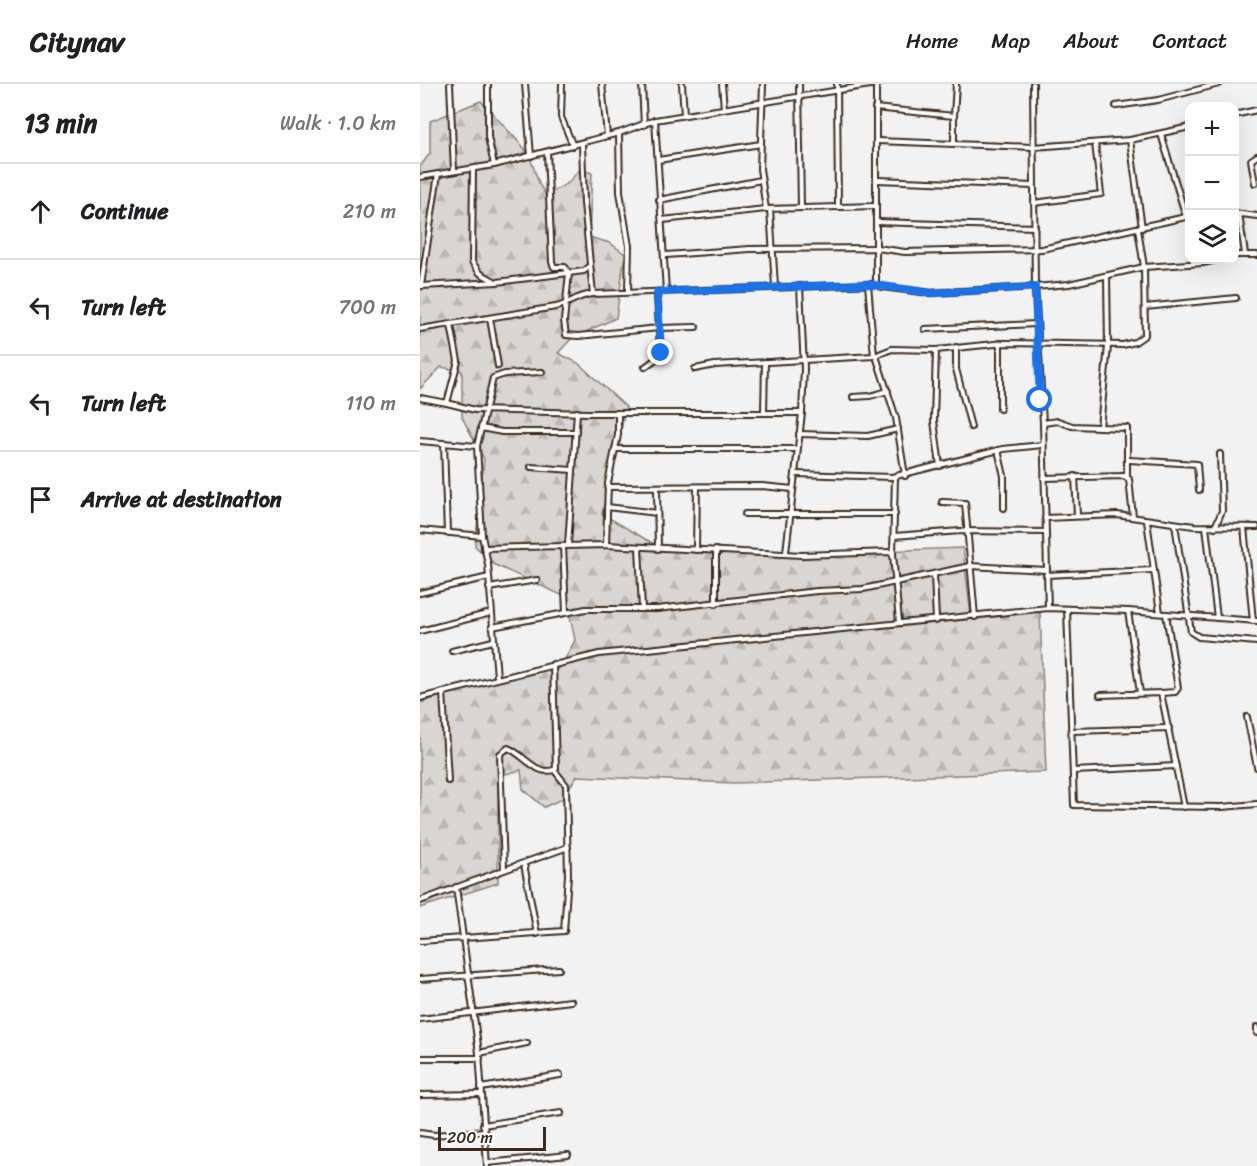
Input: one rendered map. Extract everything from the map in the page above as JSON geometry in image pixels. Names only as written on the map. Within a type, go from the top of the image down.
[{"type":"street","points":[[450,84],[453,171]]},
{"type":"street","points":[[488,84],[488,137],[495,165]]},
{"type":"street","points":[[525,84],[531,156]]},
{"type":"street","points":[[562,84],[561,117],[573,146]]},
{"type":"street","points":[[602,84],[607,136]]},
{"type":"street","points":[[642,84],[644,125]]},
{"type":"street","points":[[682,84],[684,116]]},
{"type":"street","points":[[722,84],[724,108]]},
{"type":"street","points":[[763,84],[761,180],[768,209],[775,286]]},
{"type":"street","points":[[799,84],[801,207]]},
{"type":"street","points":[[837,84],[838,206]]},
{"type":"street","points":[[420,177],[495,165],[573,146],[655,120],[876,84],[878,180],[876,284]]},
{"type":"street","points":[[954,144],[956,84]]},
{"type":"street","points":[[1034,84],[1035,287],[1043,423],[1048,608]]},
{"type":"street","points":[[1116,106],[1158,100],[1219,84]]},
{"type":"street","points":[[875,108],[954,116]]},
{"type":"street","points":[[1239,114],[1257,110]]},
{"type":"street","points":[[655,120],[659,200],[666,255],[666,291]]},
{"type":"street","points":[[877,141],[1033,147],[1130,140],[1185,128]]},
{"type":"street","points":[[619,133],[620,192],[629,246],[628,291]]},
{"type":"street","points":[[1161,134],[1186,210]]},
{"type":"street","points":[[695,369],[715,364],[875,356],[892,349],[936,350],[1000,343],[1037,342],[1108,346],[1135,342],[1145,334],[1145,307],[1144,267],[1130,140]]},
{"type":"street","points":[[582,143],[592,294]]},
{"type":"street","points":[[1034,203],[1101,194],[1095,143]]},
{"type":"street","points":[[658,160],[761,144]]},
{"type":"street","points":[[547,152],[552,262],[554,267],[565,267],[569,273],[565,333],[570,336],[696,327]]},
{"type":"street","points":[[1255,183],[1251,160],[1257,156]]},
{"type":"street","points":[[473,169],[472,262],[480,273],[497,282]]},
{"type":"street","points":[[438,174],[420,286],[497,282],[584,271],[589,267]]},
{"type":"street","points":[[659,200],[761,180]]},
{"type":"street","points":[[878,180],[1033,186]]},
{"type":"street","points":[[662,220],[768,209],[876,206]]},
{"type":"street","points":[[1239,213],[1257,216]]},
{"type":"street","points":[[666,255],[773,249],[877,248],[905,252],[1035,249],[1140,229],[1185,217]]},
{"type":"street","points":[[877,222],[1035,227]]},
{"type":"street","points":[[1239,223],[1245,254]]},
{"type":"street","points":[[1239,255],[1257,255]]},
{"type":"street","points":[[420,329],[566,304],[572,298],[592,294],[868,284],[931,293],[1069,284],[1144,267],[1188,264]]},
{"type":"street","points":[[1100,427],[1108,346],[1107,276]]},
{"type":"street","points":[[868,284],[875,356],[888,391],[898,429],[904,476]]},
{"type":"street","points":[[786,552],[802,413],[803,360],[800,286]]},
{"type":"street","points":[[645,367],[660,356],[657,292]]},
{"type":"street","points":[[1145,307],[1236,298]]},
{"type":"street","points":[[490,318],[498,366]]},
{"type":"street","points":[[925,329],[1036,324]]},
{"type":"street","points":[[447,403],[458,361],[450,325]]},
{"type":"street","points":[[1000,343],[1000,409]]},
{"type":"street","points":[[956,347],[956,369],[971,427]]},
{"type":"street","points":[[936,350],[934,421],[940,466]]},
{"type":"street","points":[[764,412],[765,362]]},
{"type":"street","points":[[497,677],[489,577],[482,536],[477,446],[492,382],[496,376],[542,372]]},
{"type":"street","points":[[853,397],[870,396],[888,391]]},
{"type":"street","points":[[420,398],[485,410],[802,413]]},
{"type":"street","points":[[568,545],[578,412]]},
{"type":"street","points":[[606,545],[608,487],[615,449],[618,413]]},
{"type":"street","points":[[1043,423],[1058,421],[1072,426],[1127,428],[1129,460],[1127,477],[1133,517]]},
{"type":"street","points":[[481,428],[502,432],[576,432]]},
{"type":"street","points":[[799,434],[868,436],[898,429]]},
{"type":"street","points":[[420,441],[477,446]]},
{"type":"street","points":[[444,443],[447,532]]},
{"type":"street","points":[[796,474],[904,476],[998,450],[1017,446],[1042,445]]},
{"type":"street","points":[[615,449],[797,449]]},
{"type":"street","points":[[998,450],[1004,476],[1004,508]]},
{"type":"street","points":[[1215,527],[1221,511],[1220,454]]},
{"type":"street","points":[[1129,460],[1197,464],[1199,490]]},
{"type":"street","points":[[531,467],[573,470]]},
{"type":"street","points":[[1075,476],[1077,515]]},
{"type":"street","points":[[895,477],[893,553],[899,622]]},
{"type":"street","points":[[1044,478],[1127,477]]},
{"type":"street","points":[[608,487],[762,486],[793,489]]},
{"type":"street","points":[[696,550],[697,487]]},
{"type":"street","points":[[657,488],[658,549]]},
{"type":"street","points":[[942,501],[964,501],[975,617]]},
{"type":"street","points":[[607,507],[657,513]]},
{"type":"street","points":[[745,514],[895,514]]},
{"type":"street","points":[[1045,518],[1077,515],[1133,517],[1206,527],[1257,527]]},
{"type":"street","points":[[1100,695],[1175,692],[1178,688],[1153,570],[1147,520]]},
{"type":"street","points":[[1175,524],[1193,635],[1257,642]]},
{"type":"street","points":[[1206,527],[1217,618]]},
{"type":"street","points":[[420,698],[497,677],[599,654],[1048,608],[1128,611],[1255,621],[1244,527]]},
{"type":"street","points":[[420,530],[482,536]]},
{"type":"street","points":[[894,536],[967,531],[1046,532]]},
{"type":"street","points":[[484,548],[606,545],[658,549],[786,552],[802,555],[893,553]]},
{"type":"street","points":[[563,546],[566,612]]},
{"type":"street","points":[[639,547],[642,609]]},
{"type":"street","points":[[716,550],[716,604]]},
{"type":"street","points":[[492,627],[566,612],[716,604],[817,591],[863,589],[970,566],[1046,573],[1153,570]]},
{"type":"street","points":[[934,574],[936,621]]},
{"type":"street","points":[[420,593],[489,577]]},
{"type":"street","points":[[489,588],[537,580]]},
{"type":"street","points":[[1251,584],[1257,584]]},
{"type":"street","points":[[1067,610],[1074,771],[1072,800],[1075,806],[1184,807],[1257,804]]},
{"type":"street","points":[[1128,611],[1140,693]]},
{"type":"street","points":[[420,631],[491,613]]},
{"type":"street","points":[[452,651],[493,641]]},
{"type":"street","points":[[420,941],[564,932],[568,847],[566,785],[555,771],[553,664]]},
{"type":"street","points":[[443,692],[448,781]]},
{"type":"street","points":[[1161,693],[1184,807]]},
{"type":"street","points":[[1247,717],[1255,743],[1257,767]]},
{"type":"street","points":[[1072,731],[1084,733],[1169,728]]},
{"type":"street","points":[[504,870],[501,836],[501,751],[508,748],[537,769],[555,771]]},
{"type":"street","points":[[1074,771],[1176,766]]},
{"type":"street","points":[[420,901],[568,847]]},
{"type":"street","points":[[524,864],[537,934]]},
{"type":"street","points":[[456,887],[480,1059],[487,1164],[568,1155]]},
{"type":"street","points":[[420,979],[559,969]]},
{"type":"street","points":[[420,1019],[571,1001]]},
{"type":"street","points":[[1257,1027],[1257,1033]]},
{"type":"street","points":[[479,1053],[526,1043]]},
{"type":"street","points":[[420,1058],[480,1059]]},
{"type":"street","points":[[481,1088],[560,1075]]},
{"type":"street","points":[[420,1095],[481,1094]]},
{"type":"street","points":[[483,1125],[561,1113]]},
{"type":"street","points":[[420,1133],[434,1135],[484,1131]]},
{"type":"green space","points":[[481,101],[528,152],[540,186],[547,195],[568,183],[580,169],[592,173],[589,237],[610,243],[625,254],[616,318],[572,338],[558,353],[578,363],[626,407],[602,514],[666,551],[796,554],[963,548],[971,616],[1040,610],[1046,772],[734,783],[577,776],[562,799],[544,807],[523,789],[521,770],[498,776],[498,883],[420,908],[420,703],[456,691],[561,667],[575,640],[566,597],[495,565],[475,546],[484,459],[462,417],[462,371],[441,367],[420,389],[420,167],[430,153],[430,121]]},
{"type":"route","points":[[661,353],[657,292],[868,284],[931,293],[1035,287],[1040,400]]}]
